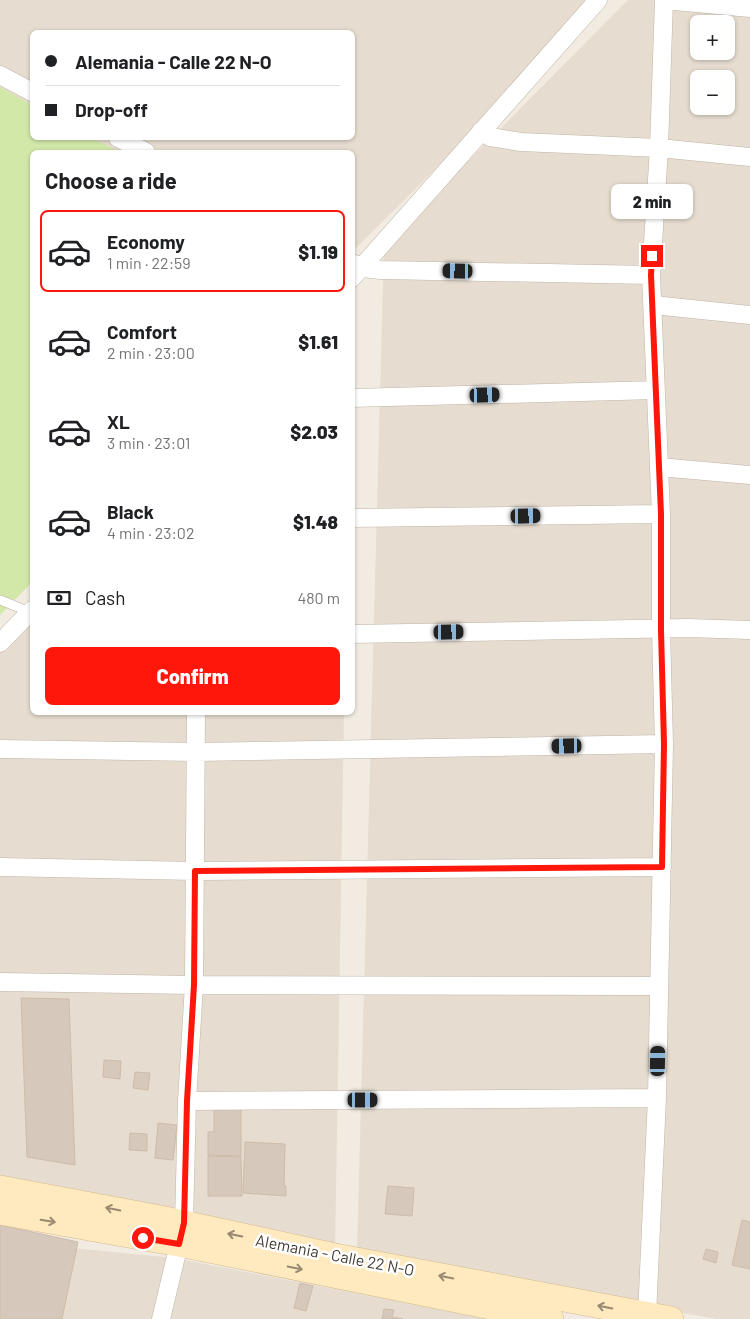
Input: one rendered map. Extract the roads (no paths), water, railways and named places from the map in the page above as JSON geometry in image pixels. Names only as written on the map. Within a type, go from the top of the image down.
[{"type":"street","points":[[356,270],[598,0]]},
{"type":"street","points":[[659,1317],[657,1098],[664,744],[661,630],[661,514],[651,275],[659,148],[664,0],[750,8]]},
{"type":"street","points":[[0,74],[30,91]]},
{"type":"street","points":[[481,131],[490,137],[521,142],[659,148],[750,157]]},
{"type":"street","points":[[122,140],[142,150]]},
{"type":"street","points":[[356,270],[651,275]]},
{"type":"street","points":[[653,305],[750,315]]},
{"type":"street","points":[[355,398],[656,390]]},
{"type":"street","points":[[659,467],[750,475]]},
{"type":"street","points":[[355,518],[661,514]]},
{"type":"street","points":[[0,643],[30,612]]},
{"type":"street","points":[[355,634],[661,630],[688,628],[750,630]]},
{"type":"street","points":[[13,630],[30,632]]},
{"type":"street","points":[[161,1319],[181,1234],[194,985],[196,715]]},
{"type":"street","points":[[0,749],[196,752],[664,744]]},
{"type":"street","points":[[0,868],[195,871],[662,867]]},
{"type":"street","points":[[0,982],[194,985],[659,986]]},
{"type":"street","points":[[187,1101],[657,1098]]},
{"type":"street","name":"Alemania - Calle 22 N-O","points":[[0,1188],[487,1313],[551,1319]]},
{"type":"street","name":"Alemania - Calle 22 N-O","points":[[0,1212],[181,1234],[334,1256],[659,1317]]},
{"type":"lane","points":[[0,600],[30,611]]}]
